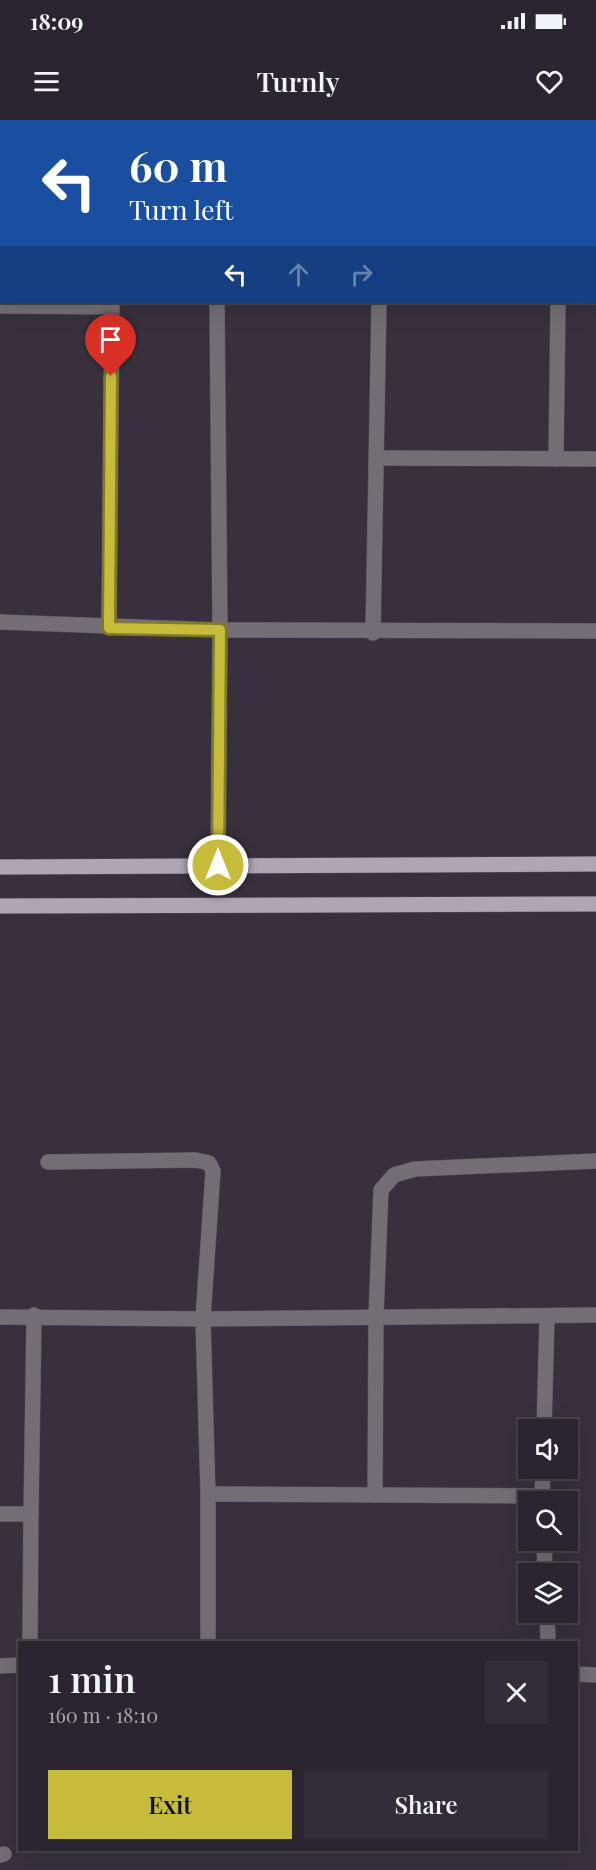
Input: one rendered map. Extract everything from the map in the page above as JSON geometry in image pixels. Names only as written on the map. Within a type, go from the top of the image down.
[{"type":"main road","points":[[0,867],[596,864]]},
{"type":"main road","points":[[0,906],[596,904]]},
{"type":"street","points":[[216,303],[220,630],[218,865]]},
{"type":"street","points":[[373,633],[379,303]]},
{"type":"street","points":[[556,459],[558,303]]},
{"type":"street","points":[[0,306],[112,304],[109,628]]},
{"type":"street","points":[[377,458],[596,459]]},
{"type":"street","points":[[0,622],[109,628],[373,633],[596,631]]},
{"type":"street","points":[[48,1161],[196,1160],[208,1163],[213,1171],[203,1319],[208,1494],[208,1641]]},
{"type":"street","points":[[375,1495],[375,1317],[381,1190],[394,1175],[416,1169],[596,1161]]},
{"type":"street","points":[[30,1641],[34,1315]]},
{"type":"street","points":[[0,1317],[34,1315],[203,1319],[596,1316]]},
{"type":"street","points":[[544,1419],[547,1317]]},
{"type":"street","points":[[208,1494],[518,1498]]},
{"type":"street","points":[[0,1514],[31,1514]]},
{"type":"street","points":[[547,1623],[548,1641]]},
{"type":"street","points":[[0,1666],[18,1665]]},
{"type":"street","points":[[578,1674],[596,1675]]},
{"type":"route","points":[[111,376],[109,628],[220,630],[218,865]]}]
